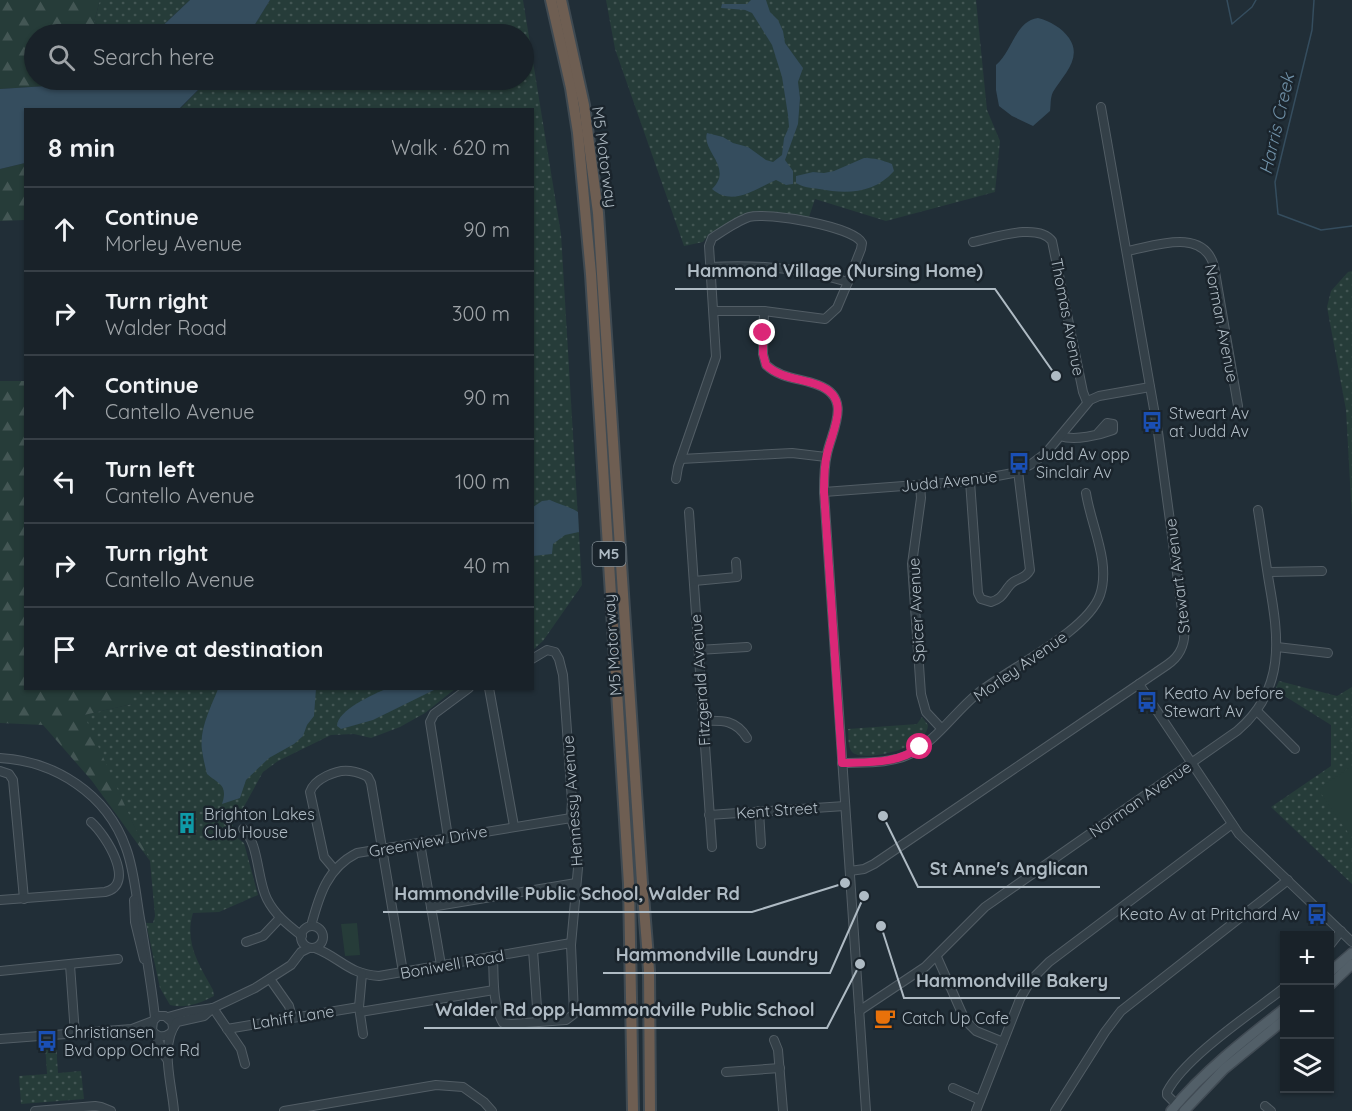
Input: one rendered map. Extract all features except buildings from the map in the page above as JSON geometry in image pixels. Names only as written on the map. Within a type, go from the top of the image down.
[{"type":"highway","name":"M5 Motorway","points":[[551,0],[571,88],[578,134],[591,274],[630,884],[633,1111]]},
{"type":"highway","name":"M5 Motorway","points":[[561,0],[584,105],[600,234],[649,969],[650,1111]]},
{"type":"main road","points":[[1334,968],[1352,953]]},
{"type":"main road","points":[[1334,980],[1352,964]]},
{"type":"main road","points":[[1177,1109],[1222,1058],[1280,1012]]},
{"type":"main road","points":[[1177,1109],[1280,1023]]},
{"type":"street","name":"Stewart Avenue","points":[[850,871],[864,869],[874,864],[1139,684],[1175,659],[1185,639],[1160,446],[1101,107]]},
{"type":"street","points":[[676,479],[716,357],[709,242],[715,236],[750,217],[784,218],[833,227],[847,231],[859,238],[862,243],[837,308],[825,319],[764,311],[714,311]]},
{"type":"street","name":"Thomas Avenue","points":[[973,242],[1022,232],[1041,233],[1052,242],[1083,392],[1088,402]]},
{"type":"street","name":"Norman Avenue","points":[[1126,251],[1187,242],[1199,245],[1209,254],[1214,266],[1238,406]]},
{"type":"street","points":[[710,267],[748,265],[783,267],[848,282]]},
{"type":"street","points":[[764,311],[763,354],[766,365],[783,376],[820,386],[830,393],[836,402],[838,418],[826,457],[824,492],[866,1111]]},
{"type":"street","points":[[1088,402],[1099,396],[1150,387]]},
{"type":"street","name":"Judd Avenue","points":[[824,492],[970,481],[1018,471],[1043,456],[1088,402]]},
{"type":"street","points":[[1060,436],[1068,438],[1098,434]]},
{"type":"street","points":[[681,459],[792,453],[826,457]]},
{"type":"street","points":[[970,481],[978,592],[981,599],[991,602],[1002,597],[1010,584],[1024,578],[1030,570],[1018,471]]},
{"type":"street","name":"Spicer Avenue","points":[[921,485],[912,564],[921,693],[926,712],[941,728]]},
{"type":"street","name":"Morley Avenue","points":[[842,763],[887,760],[905,756],[920,747],[980,692],[1080,624],[1098,600],[1103,583],[1103,564],[1086,493]]},
{"type":"street","name":"Norman Avenue","points":[[859,1011],[925,967],[985,907],[1238,731],[1257,711],[1273,676],[1277,646],[1258,510]]},
{"type":"street","name":"Fitzgerald Avenue","points":[[689,512],[712,847]]},
{"type":"street","points":[[694,581],[737,577],[736,562]]},
{"type":"street","points":[[1268,572],[1322,571]]},
{"type":"street","points":[[1098,600],[1108,604]]},
{"type":"street","points":[[1277,646],[1328,653]]},
{"type":"street","points":[[698,650],[747,647]]},
{"type":"street","name":"Hennessy Avenue","points":[[493,956],[494,990],[498,1015],[503,1023],[566,1020],[574,1014],[571,943],[578,868],[571,818],[572,801],[564,687],[559,659],[555,652],[547,650],[534,658]]},
{"type":"street","points":[[1139,684],[1232,824],[1352,942]]},
{"type":"street","points":[[448,837],[430,723],[434,714],[466,690]]},
{"type":"street","points":[[489,690],[514,826]]},
{"type":"street","points":[[1257,711],[1295,749]]},
{"type":"street","points":[[703,721],[732,722],[747,738]]},
{"type":"street","points":[[0,759],[28,762],[69,779],[93,798],[108,814],[123,839],[130,860],[146,946],[153,996],[152,1027],[169,1068]]},
{"type":"street","points":[[0,771],[9,774],[13,780],[24,898]]},
{"type":"street","points":[[335,870],[324,857],[309,796],[314,784],[337,772],[349,771],[368,777],[371,783],[403,972]]},
{"type":"street","name":"Kent Street","points":[[709,815],[845,806]]},
{"type":"street","points":[[759,811],[761,844]]},
{"type":"street","name":"Greenview Drive","points":[[313,927],[315,909],[324,885],[347,858],[357,853],[571,818]]},
{"type":"street","points":[[0,900],[105,892],[117,887],[119,874],[109,845],[104,835],[91,822]]},
{"type":"street","points":[[976,1111],[1024,992],[1040,970],[1232,824]]},
{"type":"street","name":"Boniwell Road","points":[[243,829],[250,838],[266,897],[284,921],[307,943],[362,974],[380,976],[571,943]]},
{"type":"street","points":[[420,843],[441,965]]},
{"type":"street","points":[[1055,1111],[1121,1011],[1288,880]]},
{"type":"street","points":[[431,908],[576,883]]},
{"type":"street","points":[[246,942],[263,936],[284,921],[313,927],[323,933],[320,945],[307,943]]},
{"type":"street","points":[[132,1029],[154,1019],[213,1008],[240,996],[291,965],[307,943],[304,931],[313,927]]},
{"type":"street","points":[[1334,940],[1341,932]]},
{"type":"street","points":[[323,939],[335,960]]},
{"type":"street","points":[[533,950],[538,1022]]},
{"type":"street","points":[[937,957],[968,1024],[1003,1042]]},
{"type":"street","points":[[0,971],[118,959]]},
{"type":"street","points":[[70,965],[75,1034]]},
{"type":"street","points":[[362,974],[359,1010],[363,1034]]},
{"type":"street","points":[[270,979],[289,1006],[292,1017]]},
{"type":"street","name":"Lahiff Lane","points":[[227,1029],[292,1017],[359,1010],[494,990]]},
{"type":"street","points":[[1177,1109],[1167,1092],[1182,1073],[1212,1044],[1280,991]]},
{"type":"street","points":[[153,996],[172,1022],[169,1068],[174,1111]]},
{"type":"street","points":[[213,1008],[241,1049],[245,1064]]},
{"type":"street","points":[[0,1039],[132,1029],[163,1037],[181,1020],[204,1016],[213,1008]]},
{"type":"street","points":[[774,1040],[778,1050],[783,1111]]},
{"type":"street","points":[[726,1072],[780,1068]]},
{"type":"street","points":[[284,1111],[436,1085],[463,1087],[484,1102],[492,1111]]},
{"type":"street","points":[[953,1088],[980,1100]]},
{"type":"street","points":[[35,1111],[95,1106],[114,1109]]},
{"type":"green space","points":[[0,0],[100,0],[94,22],[97,24],[24,24],[24,87],[0,89]]},
{"type":"green space","points":[[100,0],[190,0],[165,24],[97,24],[94,22]]},
{"type":"green space","points":[[270,0],[523,0],[527,24],[255,24]]},
{"type":"green space","points":[[606,0],[976,0],[987,110],[1000,141],[995,192],[886,221],[815,199],[809,217],[749,213],[709,234],[703,242],[684,246],[615,49]]},
{"type":"green space","points":[[534,68],[561,234],[582,585],[543,641],[534,649],[534,108],[181,108],[198,90],[534,90]]},
{"type":"green space","points":[[24,163],[24,220],[0,221],[0,169]]},
{"type":"green space","points":[[1352,271],[1352,519],[1346,410],[1327,307],[1331,291],[1348,272]]},
{"type":"green space","points":[[0,381],[24,381],[24,690],[132,690],[132,704],[84,715],[150,861],[92,781],[43,725],[0,723]]},
{"type":"green space","points":[[1279,681],[1337,696],[1352,687],[1352,884],[1271,807],[1331,766],[1331,725],[1275,690]]},
{"type":"green space","points":[[132,690],[454,690],[425,713],[400,727],[371,738],[354,734],[331,735],[278,761],[263,772],[241,812],[232,822],[236,837],[244,843],[258,895],[219,912],[193,913],[190,934],[194,953],[214,996],[187,1006],[170,1005],[160,988],[146,923],[153,923],[155,916],[150,861],[83,715],[132,704]]},
{"type":"green space","points":[[922,717],[928,725],[925,734],[907,747],[894,752],[868,756],[858,755],[850,750],[848,729],[917,724]]},
{"type":"green space","points":[[1352,766],[1352,836],[1351,837],[1318,789]]},
{"type":"green space","points":[[357,923],[360,955],[345,956],[341,924]]},
{"type":"green space","points":[[56,1043],[58,1073],[81,1071],[84,1099],[21,1104],[19,1076],[47,1074],[45,1044]]},
{"type":"water","points":[[190,0],[270,0],[255,24],[165,24]]},
{"type":"water","points":[[751,0],[766,0],[770,12],[778,20],[783,31],[785,43],[803,68],[798,82],[800,98],[798,124],[785,160],[793,171],[793,184],[786,185],[776,180],[744,195],[728,196],[712,189],[720,174],[706,140],[707,133],[748,147],[766,160],[773,162],[782,155],[784,138],[789,127],[782,77],[772,45],[752,13],[745,10],[721,8],[722,4],[747,4]]},
{"type":"water","points":[[1038,18],[1063,31],[1073,45],[1074,52],[1070,66],[1052,94],[1050,111],[1033,126],[1012,116],[999,106],[996,90],[996,65],[1024,25]]},
{"type":"water","points":[[0,89],[198,90],[180,108],[24,108],[24,163],[0,169]]},
{"type":"water","points":[[864,158],[892,164],[894,171],[878,184],[849,192],[829,191],[796,183],[796,176],[834,171]]},
{"type":"water","points":[[550,500],[578,512],[579,532],[565,535],[553,544],[552,554],[534,556],[534,506],[542,501]]},
{"type":"water","points":[[218,690],[316,690],[314,716],[303,736],[294,744],[269,758],[246,780],[240,798],[222,804],[224,793],[222,786],[207,774],[203,756],[202,734]]},
{"type":"water","points":[[384,690],[434,690],[373,720],[341,729],[337,726],[343,714],[366,698]]},
{"type":"waterway","name":"Harris Creek","points":[[1227,0],[1232,24],[1252,7],[1256,0]]},
{"type":"waterway","name":"Harris Creek","points":[[1314,0],[1312,30],[1275,182],[1278,214],[1321,230],[1352,226]]},
{"type":"place","name":"Hammond Village (Nursing Home)","points":[[1056,376]]},
{"type":"place","name":"Stweart Av at Judd Av","points":[[1152,422]]},
{"type":"place","name":"Judd Av opp Sinclair Av","points":[[1019,463]]},
{"type":"place","name":"Keato Av before Stewart Av","points":[[1147,702]]},
{"type":"place","name":"St Anne's Anglican","points":[[883,816]]},
{"type":"place","name":"Brighton Lakes Club House","points":[[187,823]]},
{"type":"place","name":"Hammondville Public School, Walder Rd","points":[[845,883]]},
{"type":"place","name":"Hammondville Laundry","points":[[864,896]]},
{"type":"place","name":"Keato Av at Pritchard Av","points":[[1317,914]]},
{"type":"place","name":"Hammondville Bakery","points":[[881,926]]},
{"type":"place","name":"Walder Rd opp Hammondville Public School","points":[[860,964]]},
{"type":"place","name":"Catch Up Cafe","points":[[885,1018]]},
{"type":"place","name":"Christiansen Bvd opp Ochre Rd","points":[[47,1041]]},
{"type":"route","points":[[763,333],[763,354],[766,365],[783,376],[817,384],[833,396],[838,409],[838,421],[826,457],[824,492],[842,763],[896,759],[920,747]]}]
